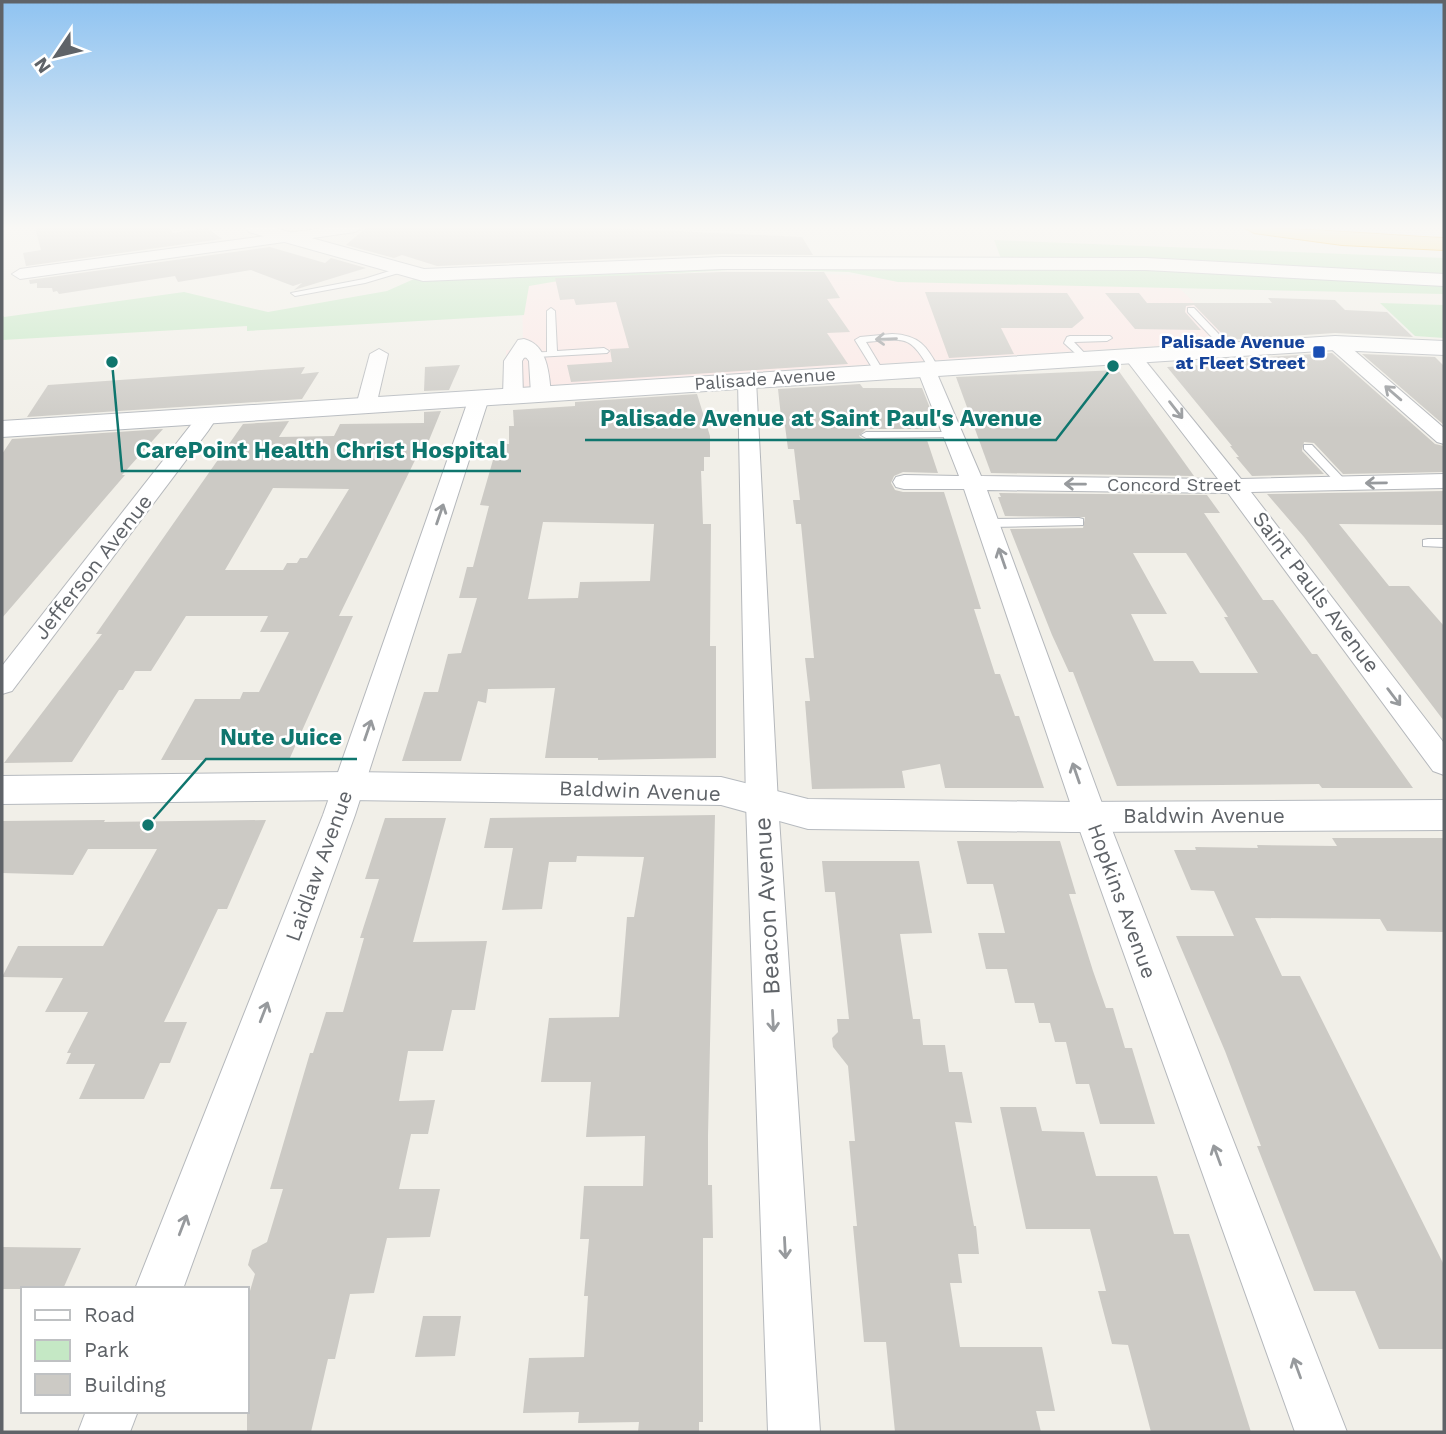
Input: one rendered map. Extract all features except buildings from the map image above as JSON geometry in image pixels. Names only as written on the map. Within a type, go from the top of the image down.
[{"type":"street","name":"Palisade Avenue","points":[[2,429],[1335,343],[1444,348]]},
{"type":"street","points":[[1335,343],[1444,438]]},
{"type":"street","points":[[366,406],[379,354]]},
{"type":"street","points":[[513,396],[513,360],[534,356],[538,360],[541,394]]},
{"type":"street","name":"Saint Pauls Avenue","points":[[1133,357],[1235,486],[1444,764]]},
{"type":"street","name":"Hopkins Avenue","points":[[930,369],[953,435],[989,523],[1091,817],[1321,1432]]},
{"type":"street","name":"Beacon Avenue","points":[[747,380],[762,803],[794,1432]]},
{"type":"street","name":"Laidlaw Avenue","points":[[160,1287],[349,786],[479,398]]},
{"type":"street","name":"Jefferson Avenue","points":[[2,685],[208,416]]},
{"type":"street","name":"Concord Street","points":[[904,482],[1235,486],[1444,481]]},
{"type":"street","name":"Baldwin Avenue","points":[[2,790],[349,786],[721,791],[808,814],[1091,817],[1444,815]]},
{"type":"street","points":[[104,1432],[112,1413]]},
{"type":"lane","points":[[1191,310],[1229,350]]},
{"type":"lane","points":[[551,311],[534,356],[604,351]]},
{"type":"lane","points":[[879,372],[860,340],[902,338],[915,341],[922,347],[930,369]]},
{"type":"lane","points":[[1086,360],[1069,344],[1070,339],[1107,338]]},
{"type":"lane","points":[[866,435],[953,435]]},
{"type":"lane","points":[[1308,447],[1343,484]]},
{"type":"lane","points":[[989,523],[1079,522]]},
{"type":"lane","points":[[1428,543],[1444,543]]},
{"type":"shaded area","points":[[522,295],[1186,295],[1234,341],[507,388],[506,350],[523,349]]},
{"type":"green space","points":[[163,295],[196,295],[268,312],[365,295],[527,295],[524,315],[247,331],[247,326],[2,340],[2,314],[4,317]]},
{"type":"green space","points":[[1380,303],[1444,305],[1444,338],[1415,336]]},
{"type":"place","name":"Palisade Avenue at Fleet Street","points":[[1319,352]]},
{"type":"place","name":"CarePoint Health Christ Hospital","points":[[112,362]]},
{"type":"place","name":"Palisade Avenue at Saint Paul's Avenue","points":[[1113,366]]},
{"type":"place","name":"Nute Juice","points":[[148,825]]}]
